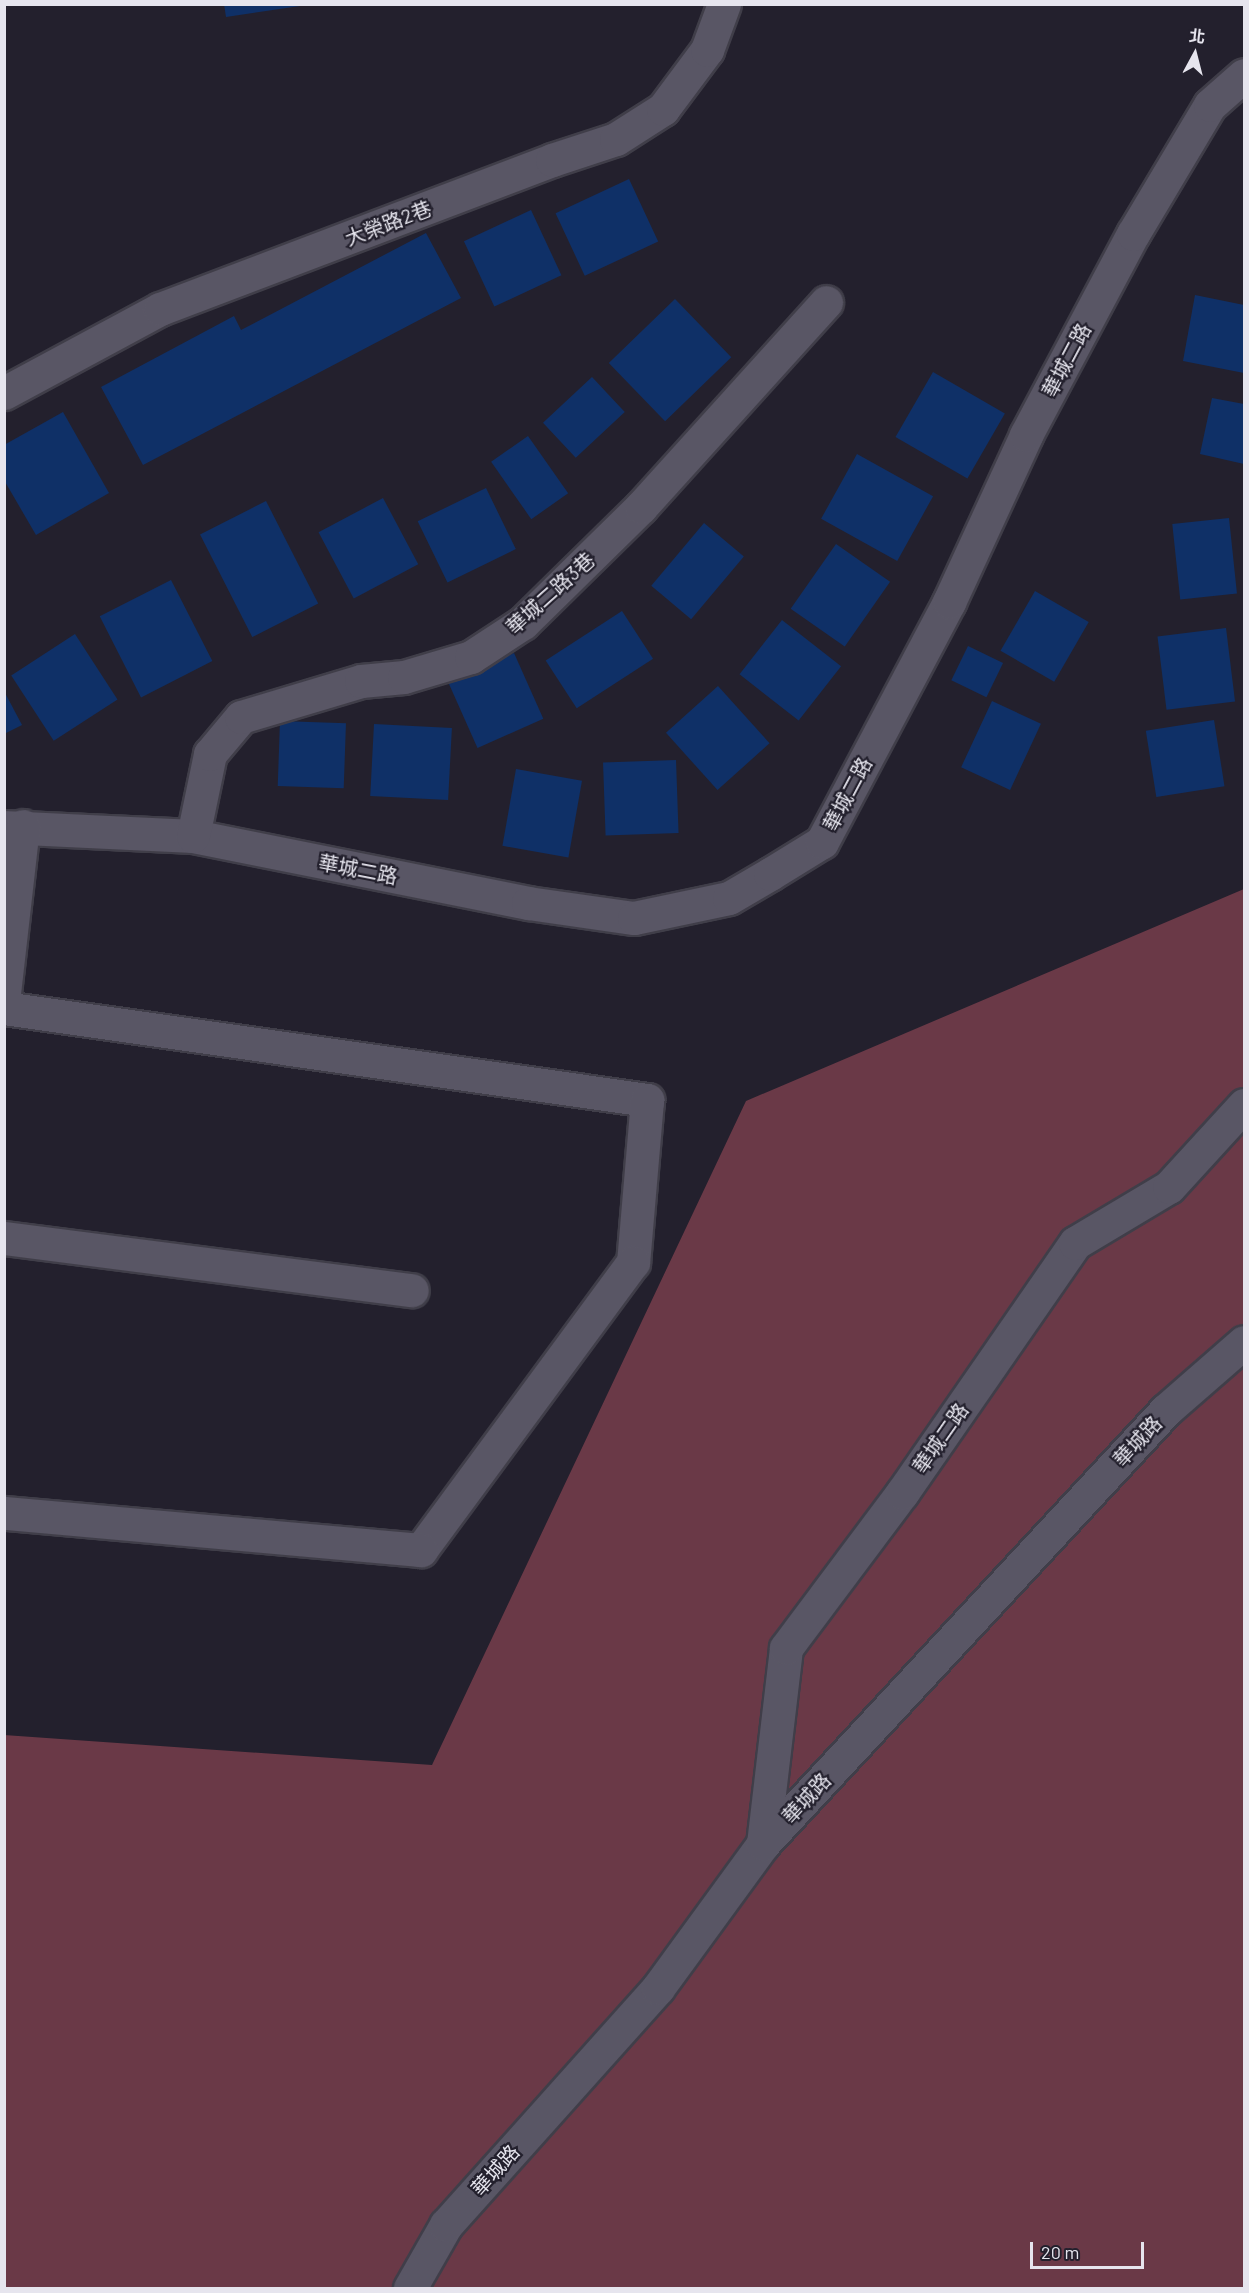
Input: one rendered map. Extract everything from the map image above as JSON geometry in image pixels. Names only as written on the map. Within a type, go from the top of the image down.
[{"type":"street","name":"大榮路2巷","points":[[4,393],[160,309],[552,160],[616,139],[663,108],[707,50],[724,4]]},
{"type":"street","name":"華城二路","points":[[14,827],[193,836],[528,903],[634,918],[729,898],[822,842],[949,602],[1026,435],[1133,234],[1210,105],[1245,75]]},
{"type":"street","name":"華城二路3巷","points":[[193,836],[210,754],[241,717],[361,681],[405,677],[471,657],[523,623],[641,507],[826,302]]},
{"type":"street","points":[[4,993],[14,827]]},
{"type":"street","points":[[4,1008],[647,1100],[633,1262],[421,1550],[4,1513]]},
{"type":"street","name":"華城二路","points":[[763,1844],[786,1648],[902,1493],[1075,1243],[1169,1187],[1245,1105]]},
{"type":"street","points":[[4,1238],[412,1290]]},
{"type":"street","name":"華城路","points":[[410,2289],[446,2224],[658,1988],[763,1844],[1166,1410],[1245,1342]]},
{"type":"shaded area","points":[[1244,889],[1244,2288],[5,2288],[4,1735],[432,1765],[746,1101]]},
{"type":"building","points":[[224,4],[300,4],[300,6],[226,17]]},
{"type":"building","points":[[629,179],[658,242],[585,276],[556,213]]},
{"type":"building","points":[[531,210],[561,275],[494,307],[464,241]]},
{"type":"building","points":[[426,233],[461,298],[143,465],[101,387],[234,316],[241,330]]},
{"type":"building","points":[[1195,295],[1244,305],[1244,373],[1183,361]]},
{"type":"building","points":[[675,299],[731,357],[665,421],[609,363]]},
{"type":"building","points":[[933,372],[1005,414],[967,478],[896,437]]},
{"type":"building","points":[[592,377],[625,412],[576,458],[543,423]]},
{"type":"building","points":[[1212,398],[1244,404],[1244,464],[1200,454]]},
{"type":"building","points":[[63,412],[109,493],[36,535],[4,480],[4,445]]},
{"type":"building","points":[[528,436],[568,493],[531,519],[491,462]]},
{"type":"building","points":[[857,454],[933,496],[897,561],[821,519]]},
{"type":"building","points":[[486,488],[516,549],[448,582],[418,521]]},
{"type":"building","points":[[383,498],[418,564],[354,598],[319,532]]},
{"type":"building","points":[[266,501],[318,603],[252,637],[200,535]]},
{"type":"building","points":[[1229,518],[1237,594],[1180,600],[1172,524]]},
{"type":"building","points":[[704,523],[744,556],[691,619],[651,586]]},
{"type":"building","points":[[836,544],[890,582],[845,647],[791,609]]},
{"type":"building","points":[[171,580],[212,661],[141,697],[100,616]]},
{"type":"building","points":[[1035,591],[1089,622],[1054,682],[1000,651]]},
{"type":"building","points":[[622,611],[653,659],[577,708],[546,661]]},
{"type":"building","points":[[782,620],[841,666],[799,721],[740,674]]},
{"type":"building","points":[[1226,628],[1235,701],[1167,710],[1158,636]]},
{"type":"building","points":[[75,634],[117,699],[54,741],[11,675]]},
{"type":"building","points":[[968,646],[1003,663],[986,697],[951,680]]},
{"type":"building","points":[[514,653],[543,719],[478,748],[448,682]]},
{"type":"building","points":[[718,686],[770,743],[718,790],[666,733]]},
{"type":"building","points":[[4,691],[22,725],[4,734]]},
{"type":"building","points":[[992,701],[1041,724],[1010,790],[961,767]]},
{"type":"building","points":[[1214,720],[1224,786],[1156,797],[1146,731]]},
{"type":"building","points":[[280,721],[346,723],[344,788],[278,786]]},
{"type":"building","points":[[374,724],[452,728],[448,800],[370,796]]},
{"type":"building","points":[[676,760],[679,833],[606,836],[603,763]]},
{"type":"building","points":[[516,769],[582,781],[568,857],[502,846]]}]
